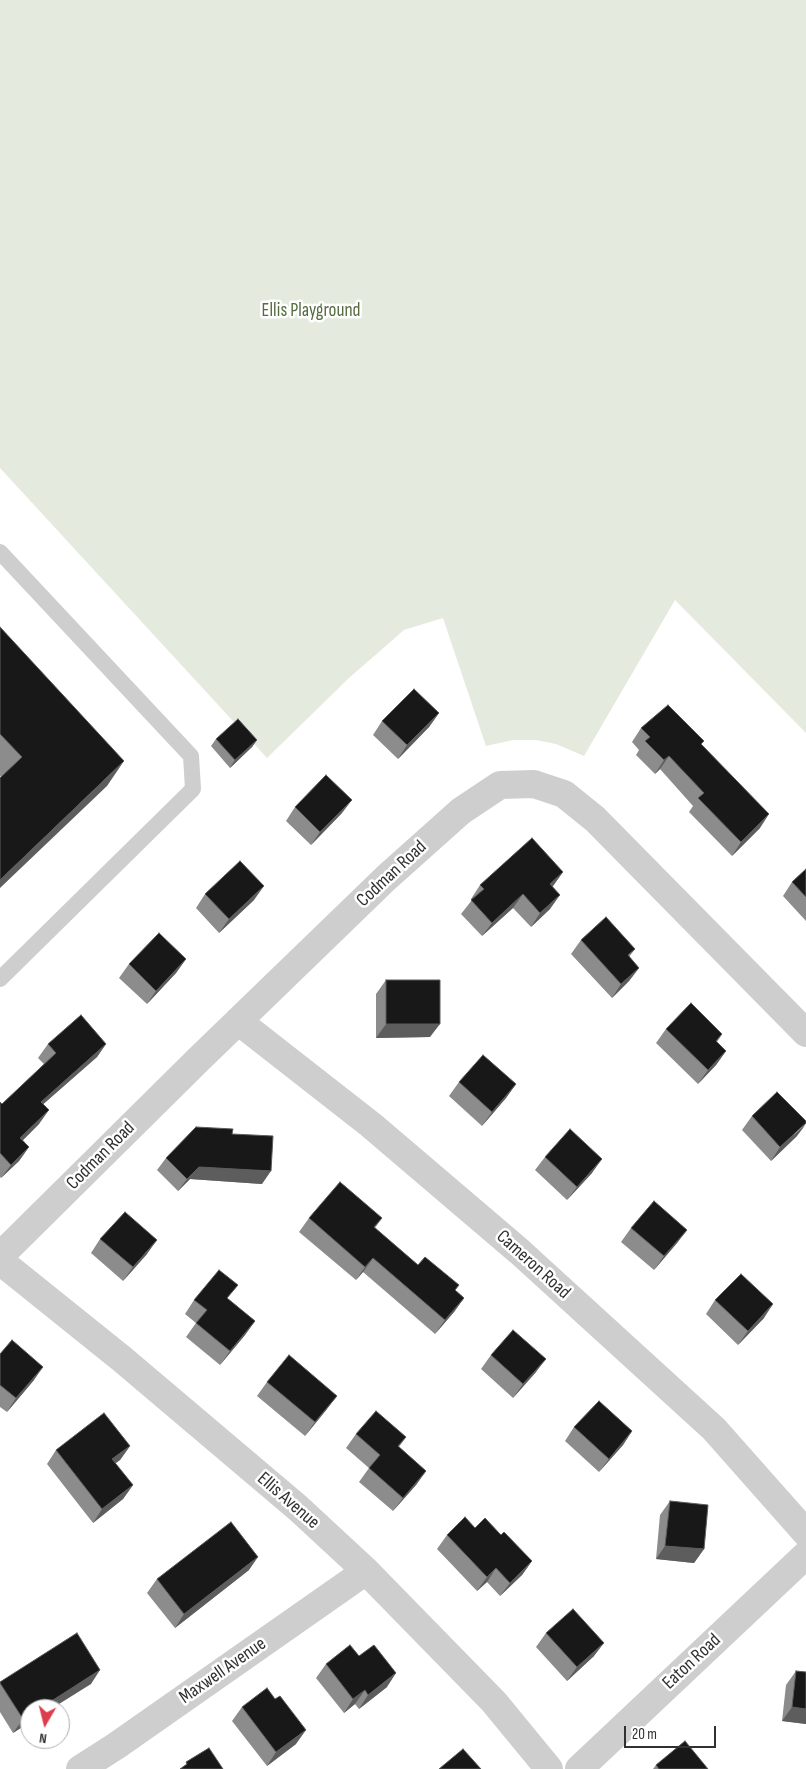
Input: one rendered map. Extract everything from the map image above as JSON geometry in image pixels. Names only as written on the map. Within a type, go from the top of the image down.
[{"type":"street","name":"Codman Road","points":[[0,1256],[386,878],[461,810],[500,785],[534,784],[564,794],[595,819],[806,1033]]},
{"type":"street","name":"Cameron Road","points":[[238,1021],[371,1124],[520,1252],[714,1429],[806,1533]]},
{"type":"street","name":"Ellis Avenue","points":[[0,1261],[122,1359],[298,1508],[366,1571],[494,1702],[549,1769]]},
{"type":"street","name":"Eaton Road","points":[[579,1769],[806,1555]]},
{"type":"street","name":"Maxwell Avenue","points":[[80,1769],[116,1746],[366,1571]]},
{"type":"lane","points":[[0,552],[192,756],[193,789],[0,979]]},
{"type":"green space","name":"Ellis Playground","points":[[0,0],[806,0],[806,733],[675,600],[584,756],[556,744],[536,740],[513,740],[486,746],[443,618],[404,630],[349,678],[267,758],[0,468]]},
{"type":"building","points":[[0,627],[124,761],[0,880],[0,778],[22,757],[0,734]]},
{"type":"building","points":[[414,689],[439,713],[407,745],[382,721]]},
{"type":"building","points":[[668,705],[704,741],[701,744],[769,814],[741,842],[698,798],[704,793],[669,756],[664,760],[645,741],[650,737],[641,728]]},
{"type":"building","points":[[238,719],[257,740],[235,760],[216,739]]},
{"type":"building","points":[[326,775],[352,800],[320,832],[295,807]]},
{"type":"building","points":[[532,838],[563,872],[550,884],[560,895],[540,913],[523,894],[492,923],[471,900],[484,889],[480,885]]},
{"type":"building","points":[[240,861],[264,886],[229,919],[205,894]]},
{"type":"building","points":[[806,869],[806,897],[792,882]]},
{"type":"building","points":[[606,917],[635,949],[628,955],[639,968],[621,984],[581,940]]},
{"type":"building","points":[[159,933],[186,959],[156,991],[129,964]]},
{"type":"building","points":[[386,980],[440,980],[440,1024],[386,1024]]},
{"type":"building","points":[[691,1003],[722,1034],[716,1041],[726,1051],[708,1070],[666,1029]]},
{"type":"building","points":[[81,1015],[106,1044],[41,1102],[49,1110],[20,1138],[29,1147],[11,1165],[0,1153],[0,1102],[2,1104],[56,1053],[48,1044]]},
{"type":"building","points":[[483,1055],[516,1084],[492,1112],[459,1082]]},
{"type":"building","points":[[777,1092],[806,1121],[780,1147],[752,1116]]},
{"type":"building","points":[[196,1127],[233,1129],[232,1134],[273,1136],[271,1171],[199,1167],[187,1179],[166,1158]]},
{"type":"building","points":[[570,1129],[602,1159],[577,1187],[545,1157]]},
{"type":"building","points":[[340,1182],[382,1218],[374,1227],[418,1265],[425,1257],[459,1285],[455,1290],[464,1298],[445,1320],[373,1258],[365,1267],[309,1218]]},
{"type":"building","points":[[654,1201],[687,1230],[664,1256],[631,1228]]},
{"type":"building","points":[[125,1212],[157,1240],[133,1267],[100,1239]]},
{"type":"building","points":[[219,1270],[238,1285],[227,1298],[255,1321],[230,1351],[196,1323],[207,1310],[194,1300]]},
{"type":"building","points":[[741,1274],[773,1304],[748,1331],[715,1300]]},
{"type":"building","points":[[513,1330],[546,1359],[523,1384],[491,1355]]},
{"type":"building","points":[[12,1340],[43,1367],[16,1398],[0,1385],[0,1354]]},
{"type":"building","points":[[289,1355],[337,1396],[315,1422],[267,1382]]},
{"type":"building","points":[[599,1401],[632,1431],[609,1459],[574,1427]]},
{"type":"building","points":[[376,1411],[406,1437],[398,1446],[426,1471],[403,1498],[369,1468],[380,1455],[356,1434]]},
{"type":"building","points":[[104,1413],[130,1446],[112,1459],[133,1485],[102,1509],[56,1450]]},
{"type":"building","points":[[670,1501],[708,1505],[704,1549],[665,1546]]},
{"type":"building","points":[[465,1517],[475,1528],[485,1518],[501,1535],[504,1532],[532,1561],[510,1583],[496,1568],[487,1577],[447,1535]]},
{"type":"building","points":[[231,1522],[258,1557],[184,1614],[157,1579]]},
{"type":"building","points":[[573,1609],[604,1643],[577,1667],[546,1633]]},
{"type":"building","points":[[77,1633],[100,1670],[55,1699],[20,1699],[20,1714],[0,1682]]},
{"type":"building","points":[[350,1645],[359,1656],[374,1645],[396,1673],[368,1695],[365,1690],[353,1699],[326,1664]]},
{"type":"building","points":[[796,1671],[806,1672],[806,1709],[792,1707]]},
{"type":"building","points":[[267,1688],[275,1699],[280,1696],[306,1730],[276,1752],[242,1707]]},
{"type":"building","points":[[685,1741],[708,1769],[659,1769],[656,1765]]},
{"type":"building","points":[[209,1748],[223,1769],[180,1769],[187,1764],[186,1762]]},
{"type":"building","points":[[463,1749],[481,1769],[439,1769]]}]
